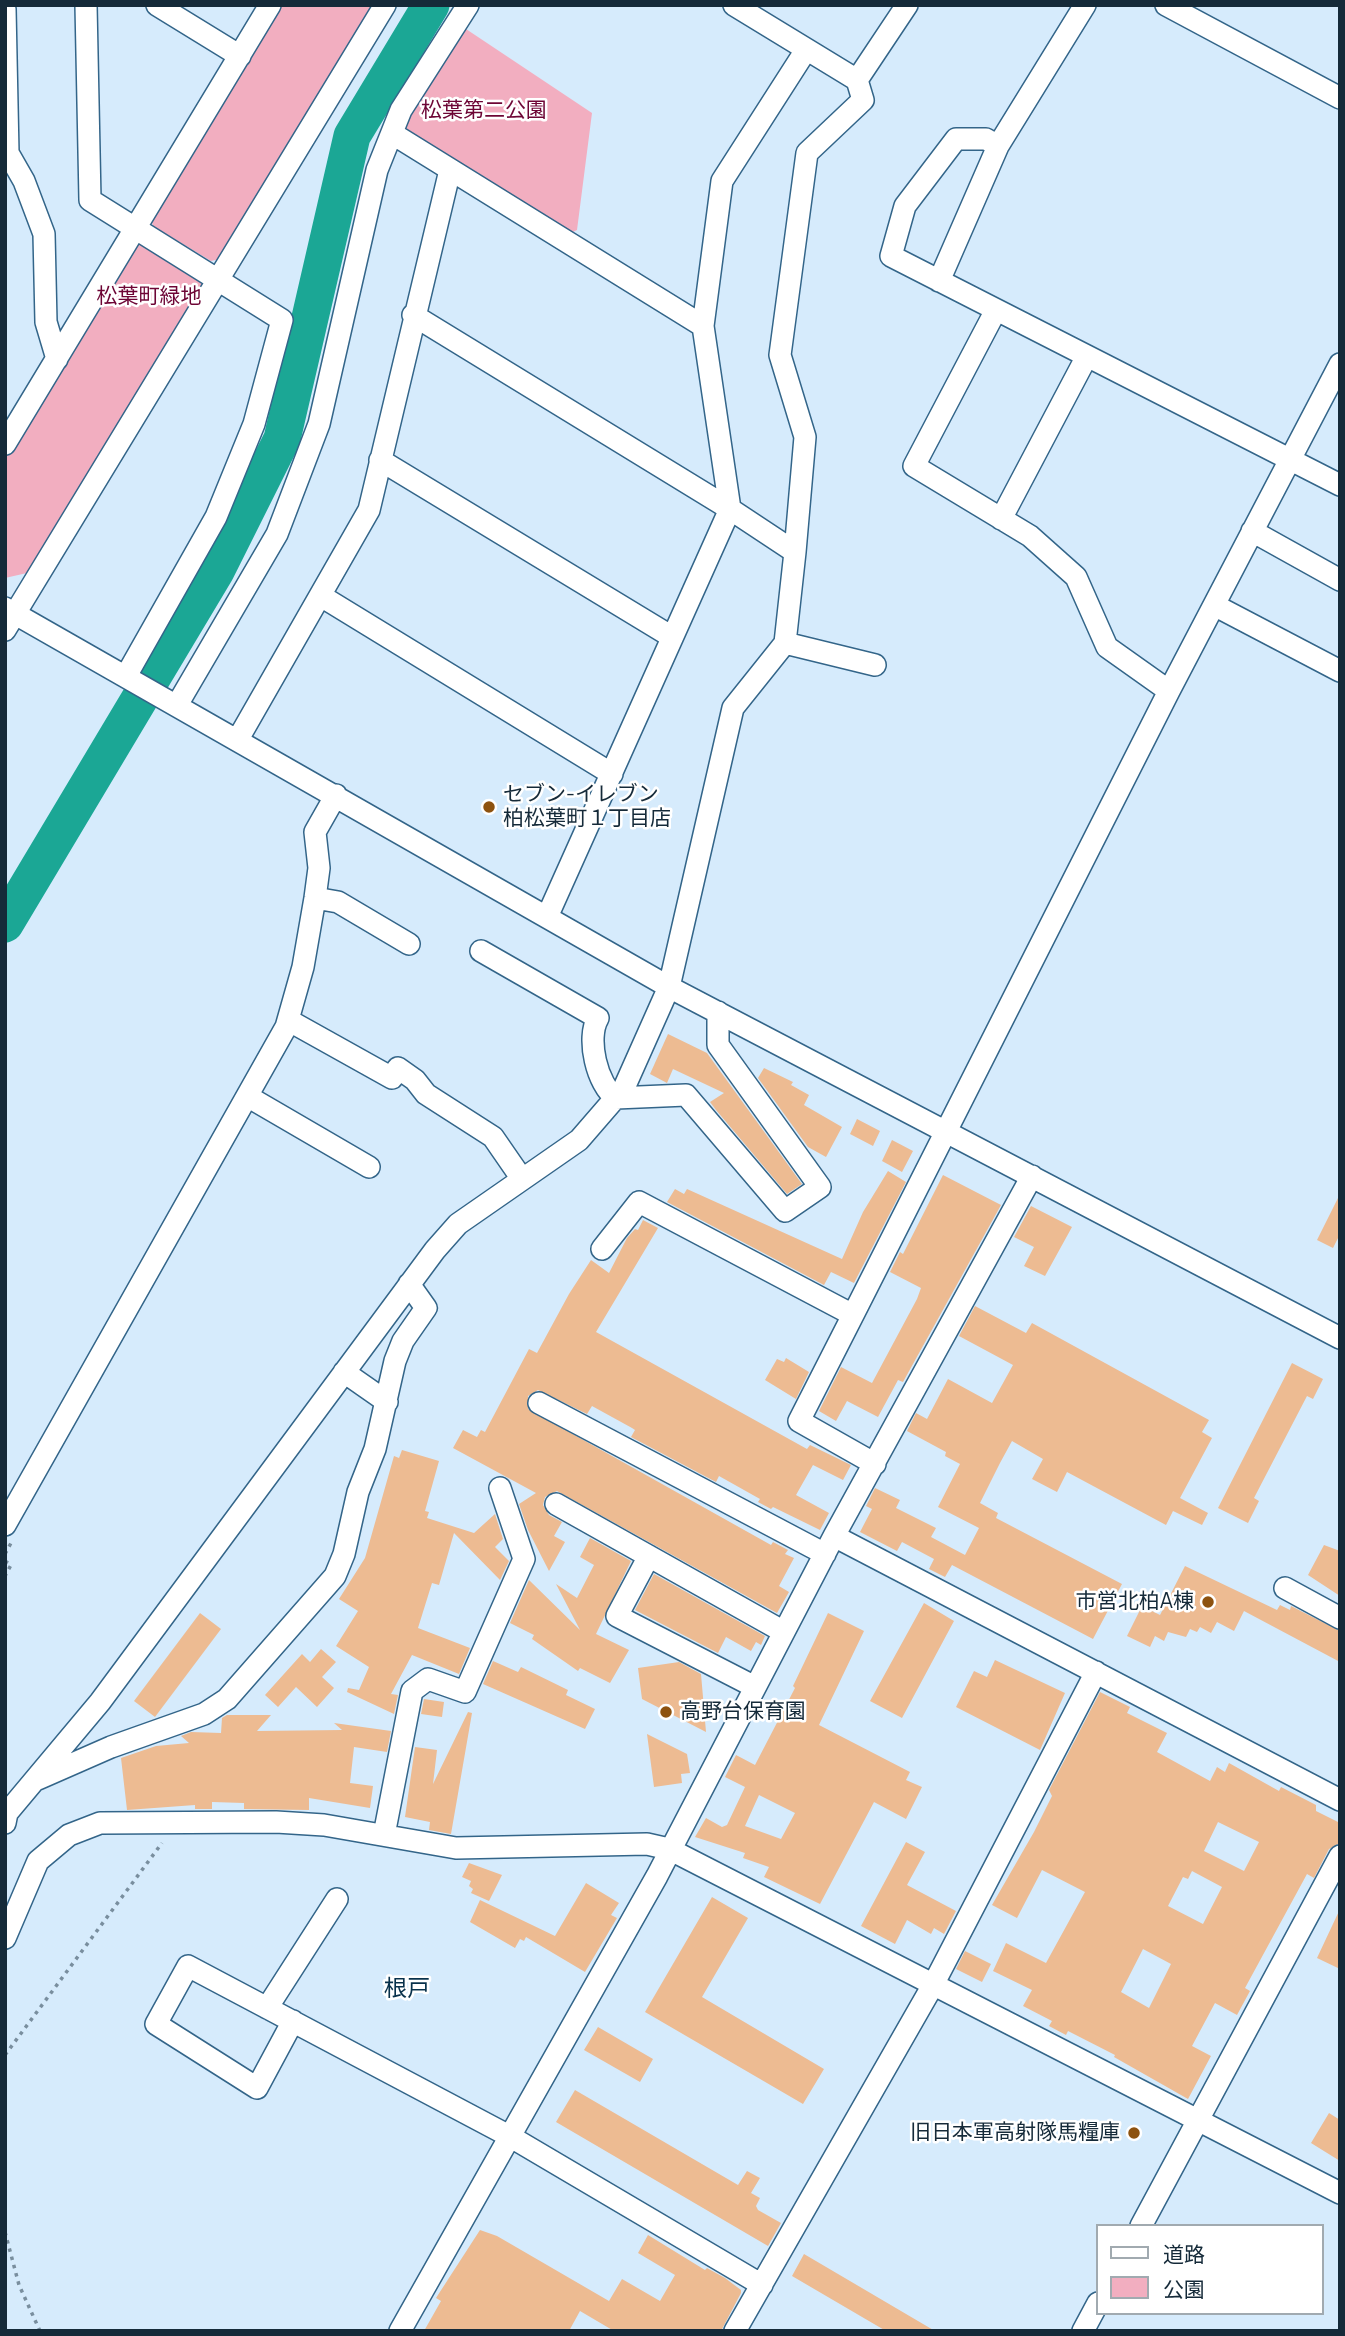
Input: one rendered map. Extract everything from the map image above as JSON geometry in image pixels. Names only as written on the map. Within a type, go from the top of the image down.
[{"type":"street","points":[[86,5],[90,200],[282,320],[254,424],[216,517],[130,678]]},
{"type":"street","points":[[157,5],[240,56]]},
{"type":"street","points":[[5,444],[270,5]]},
{"type":"street","points":[[385,5],[9,617],[130,678],[718,1013],[1340,1338]]},
{"type":"street","points":[[172,702],[277,534],[318,424],[377,170],[401,110],[468,5]]},
{"type":"street","points":[[6,1816],[100,1702],[409,1284],[458,1224],[579,1140],[624,1088],[669,986],[733,708],[785,643],[805,437],[779,355],[807,153],[863,100],[857,80],[734,5]]},
{"type":"street","points":[[857,80],[907,5]]},
{"type":"street","points":[[939,281],[998,146],[1085,5]]},
{"type":"street","points":[[1166,5],[1340,98]]},
{"type":"street","points":[[5,9],[8,153],[24,181],[44,234],[46,321],[57,359]]},
{"type":"street","points":[[548,917],[730,509],[703,326],[722,181],[806,50]]},
{"type":"street","points":[[393,134],[703,326]]},
{"type":"street","points":[[998,146],[986,139],[956,139],[905,206],[891,256],[1340,485]]},
{"type":"street","points":[[238,739],[369,510],[413,315],[450,170]]},
{"type":"street","points":[[996,310],[914,466],[1030,536],[1076,577],[1107,647],[1169,691]]},
{"type":"street","points":[[413,315],[730,509],[795,552]]},
{"type":"street","points":[[1001,519],[1087,356]]},
{"type":"street","points":[[875,1464],[799,1422],[1169,691],[1340,364]]},
{"type":"street","points":[[380,460],[672,637]]},
{"type":"street","points":[[1252,531],[1340,580]]},
{"type":"street","points":[[321,596],[612,774]]},
{"type":"street","points":[[1214,605],[1340,671]]},
{"type":"street","points":[[785,643],[875,665]]},
{"type":"street","points":[[5,1525],[288,1020],[303,967],[314,898],[318,868],[315,832],[335,795]]},
{"type":"street","points":[[314,898],[338,902],[410,944]]},
{"type":"street","points":[[481,951],[598,1018],[594,1024],[594,1053],[608,1092],[616,1098],[686,1095],[785,1211],[820,1187],[718,1045],[718,1013]]},
{"type":"street","points":[[288,1020],[392,1078],[398,1068],[415,1080],[426,1094],[493,1137],[522,1179]]},
{"type":"street","points":[[247,1096],[369,1167]]},
{"type":"street","points":[[400,2331],[657,1876],[829,1545],[1032,1176]]},
{"type":"street","points":[[603,1250],[639,1202],[853,1315]]},
{"type":"street","points":[[33,1781],[111,1747],[176,1727],[227,1699],[334,1576],[344,1554],[358,1492],[375,1449],[395,1361],[426,1308],[409,1284]]},
{"type":"street","points":[[344,1372],[387,1402]]},
{"type":"street","points":[[539,1403],[1096,1672],[1340,1800]]},
{"type":"street","points":[[384,1835],[412,1690],[428,1679],[465,1692],[524,1559],[500,1488]]},
{"type":"street","points":[[556,1504],[784,1632]]},
{"type":"street","points":[[649,1556],[617,1616],[755,1687]]},
{"type":"street","points":[[1285,1588],[1340,1618]]},
{"type":"street","points":[[735,2331],[933,1985],[1096,1672]]},
{"type":"street","points":[[5,1938],[38,1861],[59,1842],[89,1825],[100,1823],[276,1822],[324,1825],[456,1848],[647,1844],[669,1849],[1340,2193]]},
{"type":"street","points":[[1142,2224],[1195,2121],[1340,1856]]},
{"type":"street","points":[[267,2008],[337,1899]]},
{"type":"street","points":[[293,2021],[257,2088],[156,2024],[188,1966],[293,2021],[511,2137],[762,2285]]},
{"type":"street","points":[[1083,2331],[1096,2308]]},
{"type":"path","points":[[5,1561],[11,1565],[5,1576]]},
{"type":"path","points":[[5,2055],[175,1823]]},
{"type":"path","points":[[5,2232],[19,2285],[40,2331]]},
{"type":"green space","name":"松葉町緑地","points":[[279,5],[375,5],[220,259],[211,261],[153,226],[151,218]]},
{"type":"green space","name":"松葉第二公園","points":[[463,27],[592,113],[577,230],[569,234],[400,129]]},
{"type":"green space","name":"松葉町緑地","points":[[143,242],[201,277],[203,287],[27,573],[5,578],[5,457],[134,244]]},
{"type":"building","points":[[668,1034],[707,1053],[802,1184],[787,1194],[710,1102],[724,1093],[673,1069],[667,1083],[650,1074]]},
{"type":"building","points":[[764,1068],[793,1082],[791,1085],[809,1095],[804,1105],[842,1127],[826,1157],[808,1147],[758,1078]]},
{"type":"building","points":[[857,1119],[880,1131],[873,1146],[850,1134]]},
{"type":"building","points":[[892,1140],[913,1151],[902,1172],[882,1161]]},
{"type":"building","points":[[888,1171],[906,1182],[854,1283],[831,1272],[824,1285],[667,1202],[675,1189],[684,1194],[687,1189],[842,1259],[863,1212]]},
{"type":"building","points":[[943,1175],[1001,1205],[903,1382],[898,1380],[878,1417],[847,1401],[836,1421],[819,1411],[841,1367],[872,1383],[917,1299],[921,1288],[890,1272],[900,1252],[903,1254]]},
{"type":"building","points":[[1340,1194],[1340,1234],[1333,1248],[1317,1240]]},
{"type":"building","points":[[1031,1206],[1072,1227],[1045,1276],[1024,1266],[1034,1247],[1014,1237]]},
{"type":"building","points":[[643,1220],[658,1228],[596,1332],[807,1449],[810,1445],[851,1465],[843,1480],[813,1465],[796,1495],[829,1513],[820,1530],[773,1507],[771,1509],[758,1502],[760,1499],[719,1476],[716,1482],[631,1437],[635,1430],[592,1406],[587,1414],[538,1390],[528,1396],[528,1409],[771,1545],[773,1542],[788,1550],[785,1554],[794,1558],[779,1586],[789,1592],[777,1613],[557,1491],[545,1497],[543,1505],[549,1515],[562,1522],[554,1536],[565,1542],[549,1571],[528,1530],[519,1504],[536,1493],[453,1448],[463,1430],[477,1437],[481,1430],[485,1432],[529,1349],[537,1353],[591,1260],[609,1273],[627,1238],[635,1229],[638,1230]]},
{"type":"building","points":[[975,1306],[1026,1333],[1032,1323],[1209,1420],[1202,1432],[1212,1438],[1180,1498],[1208,1513],[1202,1525],[1173,1511],[1166,1525],[1067,1472],[1057,1492],[1032,1479],[1043,1459],[1012,1441],[1000,1463],[980,1503],[998,1513],[996,1518],[1122,1584],[1093,1639],[952,1565],[945,1577],[929,1569],[934,1559],[902,1542],[897,1551],[860,1532],[872,1509],[866,1506],[875,1488],[900,1500],[896,1508],[936,1528],[931,1537],[965,1555],[979,1528],[938,1507],[960,1464],[945,1456],[946,1452],[907,1431],[916,1413],[927,1419],[948,1379],[992,1403],[1013,1365],[959,1336]]},
{"type":"building","points":[[786,1358],[809,1372],[796,1399],[765,1380],[777,1359],[784,1362]]},
{"type":"building","points":[[1292,1363],[1323,1379],[1313,1399],[1307,1396],[1254,1498],[1259,1501],[1248,1523],[1218,1508]]},
{"type":"building","points":[[402,1450],[439,1461],[425,1511],[429,1512],[427,1518],[474,1533],[495,1514],[503,1539],[495,1547],[509,1561],[500,1580],[454,1533],[439,1585],[432,1583],[418,1628],[470,1648],[459,1674],[412,1655],[391,1694],[398,1695],[394,1714],[347,1692],[348,1688],[359,1690],[369,1667],[336,1646],[358,1611],[339,1599],[365,1558],[394,1456],[399,1458]]},
{"type":"building","points":[[590,1538],[631,1561],[596,1634],[629,1650],[610,1683],[580,1668],[578,1671],[532,1639],[534,1635],[510,1623],[529,1580],[580,1630],[556,1584],[577,1598],[594,1565],[580,1557]]},
{"type":"building","points":[[1324,1545],[1340,1551],[1340,1596],[1308,1575]]},
{"type":"building","points":[[1185,1566],[1277,1610],[1280,1605],[1290,1610],[1291,1606],[1340,1631],[1340,1662],[1244,1611],[1234,1631],[1217,1622],[1211,1633],[1200,1627],[1197,1632],[1190,1629],[1186,1637],[1168,1632],[1164,1641],[1155,1636],[1150,1647],[1127,1636],[1142,1606],[1160,1615]]},
{"type":"building","points":[[654,1574],[765,1636],[761,1645],[756,1642],[751,1651],[726,1637],[718,1653],[635,1610]]},
{"type":"building","points":[[924,1603],[954,1621],[902,1718],[870,1701]]},
{"type":"building","points":[[200,1613],[221,1629],[155,1717],[134,1701]]},
{"type":"building","points":[[828,1613],[864,1631],[819,1725],[910,1772],[906,1780],[922,1787],[906,1819],[874,1802],[820,1904],[764,1877],[769,1867],[743,1858],[745,1853],[695,1837],[706,1818],[722,1827],[727,1825],[745,1787],[725,1777],[736,1755],[755,1765],[795,1688],[793,1686]],"holes":[[[759,1795],[795,1813],[781,1839],[745,1826]]]},
{"type":"building","points":[[321,1649],[336,1662],[322,1677],[334,1688],[317,1707],[296,1687],[278,1707],[265,1695],[302,1654],[310,1662]]},
{"type":"building","points":[[995,1660],[1065,1693],[1040,1750],[956,1707],[974,1671],[987,1677]]},
{"type":"building","points":[[493,1661],[518,1672],[521,1667],[568,1690],[566,1695],[595,1709],[585,1729],[483,1684]]},
{"type":"building","points":[[679,1662],[701,1674],[706,1732],[642,1699],[638,1668]]},
{"type":"building","points":[[1100,1692],[1130,1707],[1127,1713],[1167,1733],[1157,1752],[1210,1781],[1217,1767],[1225,1772],[1229,1763],[1279,1791],[1281,1787],[1316,1805],[1316,1811],[1340,1823],[1340,1843],[1329,1849],[1314,1878],[1307,1874],[1245,1988],[1250,1991],[1237,2015],[1215,2003],[1192,2046],[1211,2056],[1188,2099],[1114,2057],[1115,2055],[1068,2031],[1066,2035],[1049,2026],[1052,2021],[1023,2006],[1032,1990],[993,1971],[1006,1943],[1046,1963],[1085,1892],[1042,1870],[1017,1918],[992,1905],[1052,1796],[1049,1790]],"holes":[[[1218,1822],[1259,1842],[1244,1871],[1204,1851]],[[1192,1871],[1222,1887],[1203,1924],[1168,1906],[1183,1877],[1188,1879]],[[1143,1949],[1171,1964],[1149,2008],[1121,1992]]]},
{"type":"building","points":[[424,1699],[444,1702],[442,1717],[421,1714]]},
{"type":"building","points":[[468,1712],[472,1713],[451,1834],[429,1830],[430,1822],[405,1817],[415,1747],[437,1750],[433,1784]]},
{"type":"building","points":[[227,1715],[271,1715],[257,1731],[342,1730],[334,1723],[391,1731],[387,1752],[354,1747],[350,1783],[373,1786],[370,1808],[309,1798],[309,1810],[244,1809],[244,1803],[212,1802],[212,1809],[195,1809],[195,1805],[127,1810],[121,1758],[156,1746],[189,1743],[181,1736],[191,1732],[221,1733],[222,1718]]},
{"type":"building","points":[[647,1734],[687,1754],[690,1773],[681,1774],[682,1783],[654,1787]]},
{"type":"building","points":[[906,1842],[925,1852],[907,1885],[956,1911],[944,1934],[934,1928],[931,1934],[907,1920],[895,1944],[861,1926]]},
{"type":"building","points":[[469,1863],[502,1875],[489,1901],[471,1893],[471,1881],[462,1877]]},
{"type":"building","points":[[586,1883],[619,1903],[611,1915],[617,1918],[585,1972],[526,1937],[524,1941],[520,1939],[515,1948],[470,1922],[480,1900],[555,1936]]},
{"type":"building","points":[[712,1897],[748,1918],[702,1997],[824,2069],[803,2104],[645,2012]]},
{"type":"building","points":[[1340,1909],[1340,1969],[1317,1958]]},
{"type":"building","points":[[965,1951],[991,1964],[982,1982],[956,1969]]},
{"type":"building","points":[[598,2027],[653,2059],[640,2082],[584,2050]]},
{"type":"building","points":[[575,2090],[738,2185],[747,2171],[760,2178],[751,2193],[760,2198],[756,2206],[758,2210],[781,2223],[768,2246],[556,2122]]},
{"type":"building","points":[[1329,2113],[1340,2120],[1340,2161],[1311,2143]]},
{"type":"building","points":[[480,2230],[497,2236],[609,2301],[622,2279],[660,2301],[675,2275],[638,2253],[648,2235],[705,2270],[707,2268],[725,2278],[741,2290],[741,2293],[721,2331],[614,2331],[580,2311],[569,2331],[424,2331],[441,2301],[436,2298]]},
{"type":"building","points":[[804,2254],[935,2331],[886,2331],[792,2276]]},
{"type":"waterway","points":[[5,924],[216,571],[282,439],[352,136],[431,5]]},
{"type":"place","name":"セブン-イレブン 柏松葉町１丁目店","points":[[489,807]]},
{"type":"place","name":"市営北柏A棟","points":[[1208,1602]]},
{"type":"place","name":"高野台保育園","points":[[666,1712]]},
{"type":"place","name":"旧日本軍高射隊馬糧庫","points":[[1134,2133]]},
{"type":"district","name":"根戸","points":[[407,1990]]}]
